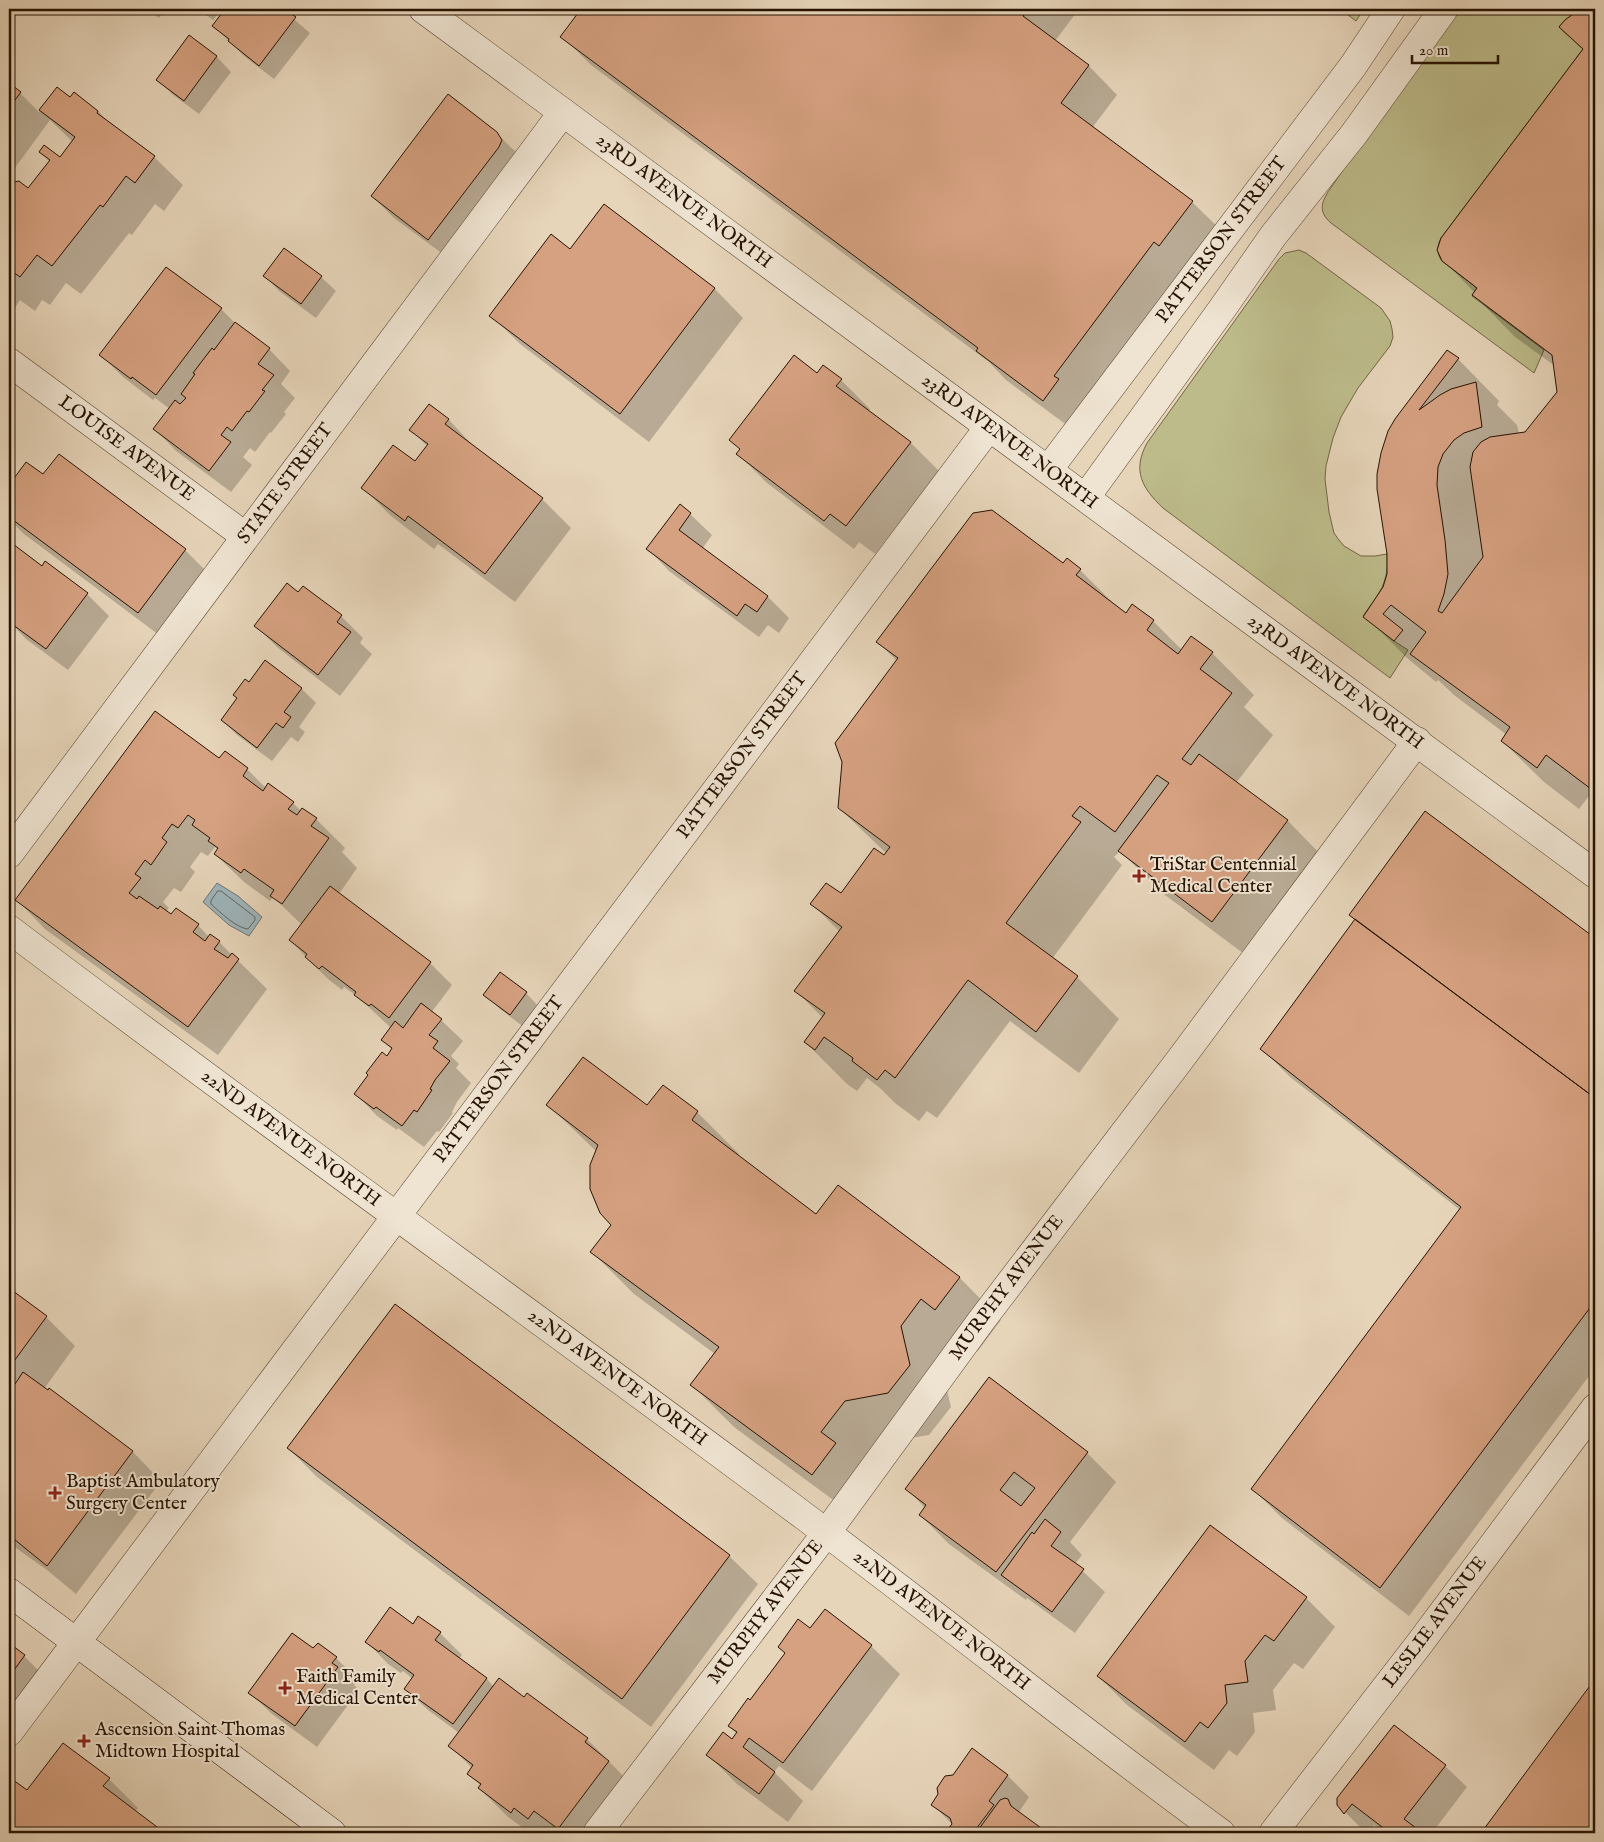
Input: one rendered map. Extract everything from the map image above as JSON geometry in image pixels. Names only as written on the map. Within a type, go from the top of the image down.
[{"type":"street","name":"23RD AVENUE NORTH","points":[[423,9],[1595,874]]},
{"type":"street","name":"PATTERSON STREET","points":[[1048,470],[1353,66],[1391,9]]},
{"type":"street","points":[[1086,497],[1274,236],[1354,134],[1444,9]]},
{"type":"street","name":"STATE STREET","points":[[9,854],[563,112]]},
{"type":"street","name":"LOUISE AVENUE","points":[[9,362],[245,536]]},
{"type":"street","name":"PATTERSON STREET","points":[[9,1732],[396,1214],[989,427]]},
{"type":"street","name":"MURPHY AVENUE","points":[[596,1833],[827,1532],[981,1321],[1185,1054],[1417,741]]},
{"type":"street","name":"22ND AVENUE NORTH","points":[[9,929],[180,1059],[396,1214],[827,1532],[1221,1833]]},
{"type":"street","name":"LESLIE AVENUE","points":[[1273,1833],[1420,1642],[1595,1408]]},
{"type":"street","points":[[9,1592],[332,1833]]},
{"type":"shaded area","points":[[1340,9],[1364,9],[1356,21]]},
{"type":"shaded area","points":[[1454,9],[1580,9],[1559,27],[1583,49],[1441,238],[1438,247],[1442,261],[1477,288],[1472,296],[1544,350],[1534,373],[1331,223],[1324,215],[1322,207],[1330,189]]},
{"type":"shaded area","points":[[1299,250],[1306,253],[1381,308],[1390,321],[1392,329],[1393,337],[1390,346],[1358,388],[1341,417],[1333,438],[1326,466],[1325,479],[1329,512],[1334,533],[1339,540],[1344,546],[1361,556],[1387,554],[1385,581],[1363,616],[1408,650],[1390,678],[1163,508],[1145,486],[1140,471],[1140,462],[1147,443],[1279,259],[1285,253]]},
{"type":"water","points":[[217,883],[238,896],[262,917],[249,936],[229,925],[203,902]]},
{"type":"building","points":[[225,9],[284,9],[296,17],[259,66],[212,26]]},
{"type":"building","points":[[581,9],[1029,9],[1023,16],[1089,65],[1061,103],[1193,201],[1159,246],[1154,242],[1054,376],[1059,379],[1043,401],[976,351],[978,348],[560,37]]},
{"type":"building","points":[[1580,9],[1595,9],[1595,792],[1546,755],[1537,768],[1501,741],[1510,727],[1410,654],[1426,632],[1391,605],[1383,614],[1403,630],[1394,641],[1363,617],[1383,587],[1387,574],[1387,554],[1377,489],[1377,474],[1381,453],[1388,431],[1395,419],[1447,350],[1459,358],[1419,410],[1451,389],[1476,382],[1482,427],[1464,433],[1454,440],[1443,454],[1438,467],[1437,485],[1448,574],[1438,611],[1442,613],[1483,557],[1470,467],[1473,452],[1481,442],[1490,437],[1525,432],[1557,392],[1552,355],[1472,295],[1477,288],[1442,261],[1437,250],[1441,238],[1583,49],[1559,27]]},
{"type":"building","points":[[189,35],[217,56],[184,101],[156,80]]},
{"type":"building","points":[[9,83],[21,92],[9,108]]},
{"type":"building","points":[[57,87],[70,97],[74,92],[98,111],[97,113],[155,156],[135,183],[126,176],[103,207],[100,205],[52,266],[37,255],[20,277],[13,272],[9,278],[9,183],[19,181],[28,188],[50,160],[39,152],[44,145],[60,157],[75,137],[39,110]]},
{"type":"building","points":[[448,94],[497,132],[502,140],[499,147],[428,240],[371,196]]},
{"type":"building","points":[[604,204],[715,288],[620,414],[489,316],[551,234],[570,249]]},
{"type":"building","points":[[284,248],[322,276],[301,304],[263,276]]},
{"type":"building","points":[[166,267],[222,308],[156,395],[99,355]]},
{"type":"building","points":[[235,322],[270,348],[258,364],[274,375],[262,390],[265,391],[249,412],[247,411],[232,431],[227,427],[221,435],[231,442],[209,471],[153,429],[175,400],[180,404],[186,398],[181,394],[195,374],[193,373],[212,348],[214,350]]},
{"type":"building","points":[[794,355],[817,373],[823,365],[842,379],[836,386],[911,442],[846,526],[830,514],[824,521],[736,454],[740,449],[729,440]]},
{"type":"building","points":[[429,404],[449,419],[445,424],[543,498],[485,574],[408,516],[405,521],[361,488],[393,445],[415,461],[428,444],[409,430]]},
{"type":"building","points":[[59,454],[186,549],[138,613],[9,517],[9,485],[26,462],[43,474]]},
{"type":"building","points":[[680,504],[691,513],[679,530],[768,596],[757,612],[745,604],[737,616],[646,549]]},
{"type":"building","points":[[992,510],[1063,563],[1067,558],[1081,569],[1076,575],[1126,613],[1132,604],[1154,620],[1147,630],[1178,654],[1191,636],[1213,652],[1200,669],[1232,693],[1182,759],[1191,765],[1199,754],[1288,820],[1212,922],[1118,851],[1169,783],[1157,775],[1115,832],[1080,806],[1072,816],[1081,822],[1006,923],[1078,976],[1036,1032],[968,980],[895,1078],[885,1070],[877,1080],[852,1061],[853,1058],[824,1037],[815,1050],[804,1042],[825,1013],[794,991],[842,927],[810,904],[826,883],[841,893],[874,848],[884,855],[890,847],[838,808],[842,762],[835,743],[898,658],[876,642],[973,513]]},
{"type":"building","points":[[9,541],[42,566],[45,561],[88,593],[46,649],[9,622]]},
{"type":"building","points":[[287,583],[298,592],[303,586],[342,615],[337,622],[351,632],[318,675],[254,626]]},
{"type":"building","points":[[265,660],[302,688],[284,712],[291,717],[283,728],[276,723],[257,748],[221,720],[237,698],[233,695],[245,679],[249,682]]},
{"type":"building","points":[[155,711],[219,758],[225,751],[248,768],[243,776],[263,791],[268,783],[294,802],[288,809],[297,815],[302,808],[317,818],[311,826],[329,838],[282,904],[270,896],[274,890],[244,869],[241,873],[214,854],[218,848],[208,841],[210,838],[192,825],[195,820],[188,815],[178,828],[172,824],[162,838],[167,842],[151,865],[145,860],[135,874],[141,878],[129,893],[137,899],[139,896],[158,909],[160,906],[171,914],[176,908],[199,924],[193,932],[205,941],[210,934],[220,941],[214,949],[228,958],[232,953],[239,959],[188,1027],[15,900]]},
{"type":"building","points":[[1425,811],[1595,938],[1595,1098],[1349,915]]},
{"type":"building","points":[[330,886],[431,962],[389,1018],[371,1004],[369,1006],[354,995],[356,992],[322,966],[319,969],[305,957],[307,954],[289,940]]},
{"type":"building","points":[[1355,919],[1595,1098],[1595,1301],[1380,1588],[1251,1489],[1461,1207],[1260,1049]]},
{"type":"building","points":[[500,972],[527,992],[510,1015],[483,995]]},
{"type":"building","points":[[421,1003],[442,1019],[429,1035],[438,1041],[433,1048],[450,1061],[435,1080],[430,1089],[432,1090],[417,1112],[414,1110],[402,1126],[354,1094],[368,1075],[366,1073],[382,1052],[387,1056],[392,1048],[381,1040],[395,1021],[403,1028]]},
{"type":"building","points":[[583,1057],[647,1105],[663,1085],[698,1111],[692,1120],[816,1214],[838,1185],[960,1277],[935,1310],[921,1299],[901,1326],[910,1365],[888,1393],[845,1401],[821,1432],[836,1443],[812,1475],[690,1385],[719,1347],[590,1252],[611,1225],[600,1213],[590,1189],[590,1165],[598,1145],[546,1105]]},
{"type":"building","points":[[9,1288],[47,1316],[9,1368]]},
{"type":"building","points":[[395,1304],[730,1555],[622,1699],[287,1448]]},
{"type":"building","name":"Baptist Ambulatory Surgery Center","points":[[23,1372],[48,1390],[49,1388],[133,1451],[47,1566],[9,1535],[9,1380],[15,1384]]},
{"type":"building","points":[[989,1377],[1088,1452],[996,1572],[919,1515],[926,1505],[905,1489]],"holes":[[[1014,1472],[1035,1488],[1021,1506],[1000,1490]]]},
{"type":"building","points":[[1045,1519],[1061,1532],[1051,1546],[1084,1569],[1052,1612],[1001,1575],[1032,1532],[1034,1534]]},
{"type":"building","points":[[1210,1525],[1307,1597],[1274,1641],[1265,1635],[1245,1661],[1248,1682],[1225,1685],[1227,1703],[1208,1728],[1200,1722],[1185,1742],[1097,1676]]},
{"type":"building","points":[[390,1607],[413,1624],[418,1616],[441,1632],[435,1640],[487,1678],[453,1724],[404,1689],[414,1675],[380,1650],[379,1652],[365,1642]]},
{"type":"building","points":[[825,1609],[872,1645],[783,1763],[749,1738],[743,1747],[775,1772],[759,1794],[706,1755],[723,1732],[732,1739],[737,1732],[728,1726],[785,1653],[778,1647],[798,1619],[810,1628]]},
{"type":"building","points":[[292,1633],[313,1648],[318,1643],[337,1657],[332,1663],[338,1667],[295,1726],[248,1693]]},
{"type":"building","points":[[9,1643],[25,1655],[9,1677]]},
{"type":"building","points":[[499,1678],[524,1697],[527,1693],[588,1738],[585,1742],[609,1761],[558,1829],[534,1811],[528,1819],[514,1808],[511,1813],[478,1788],[481,1784],[467,1774],[473,1765],[448,1746]]},
{"type":"building","points":[[1595,1679],[1595,1833],[1481,1833]]},
{"type":"building","points":[[1394,1725],[1446,1765],[1404,1819],[1416,1828],[1411,1833],[1390,1833],[1352,1804],[1344,1814],[1337,1805],[1337,1798]]},
{"type":"building","points":[[63,1743],[110,1778],[103,1786],[165,1833],[9,1833],[9,1777],[27,1790]]},
{"type":"building","points":[[972,1748],[1008,1775],[989,1801],[994,1805],[973,1833],[945,1833],[952,1824],[950,1818],[931,1805],[938,1794],[937,1788],[945,1776],[953,1775]]},
{"type":"building","points":[[1008,1799],[1011,1806],[1048,1833],[976,1833],[1000,1800]]},
{"type":"place","name":"TriStar Centennial Medical Center","points":[[1139,876]]},
{"type":"place","name":"Baptist Ambulatory Surgery Center","points":[[55,1493]]},
{"type":"place","name":"Faith Family Medical Center","points":[[285,1688]]},
{"type":"place","name":"Ascension Saint Thomas Midtown Hospital","points":[[84,1741]]}]
